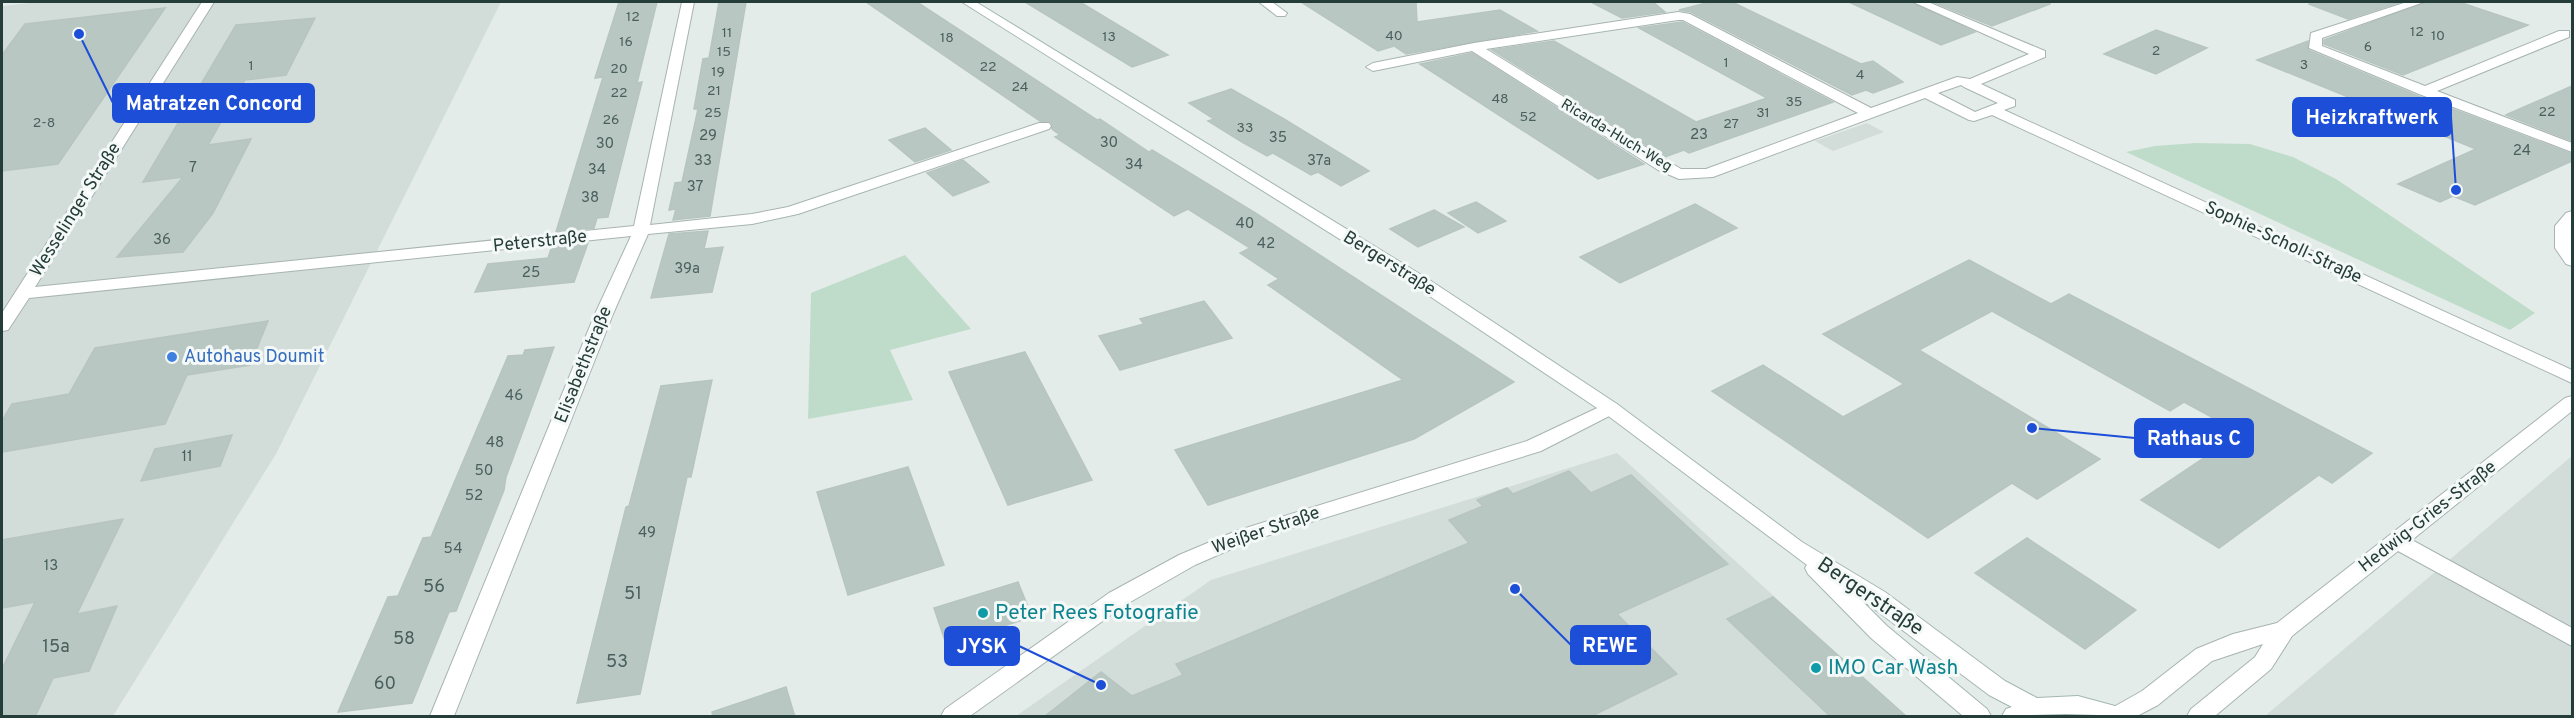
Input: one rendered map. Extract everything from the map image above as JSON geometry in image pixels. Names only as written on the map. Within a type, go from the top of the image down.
[{"type":"street","name":"Wesselinger Straße","points":[[2,326],[208,2]]},
{"type":"street","name":"Elisabethstraße","points":[[442,717],[604,314],[641,232],[688,2]]},
{"type":"street","name":"Bergerstraße","points":[[968,2],[1422,283],[1610,408],[1796,547],[1877,598],[1997,688],[2023,712],[2059,704],[2088,706],[2118,717]]},
{"type":"street","points":[[1265,2],[1281,13]]},
{"type":"street","points":[[1920,2],[2040,54],[1969,84]]},
{"type":"street","points":[[2418,2],[2316,36],[2316,48],[2572,148]]},
{"type":"street","points":[[1373,67],[1474,47],[1678,15],[1686,17],[1870,113]]},
{"type":"street","points":[[2424,91],[2564,34]]},
{"type":"street","name":"Ricarda-Huch-Weg","points":[[1474,47],[1663,167],[1679,174],[1708,174],[1926,93]]},
{"type":"street","points":[[1926,93],[1962,80],[2010,103],[1992,110]]},
{"type":"street","name":"Sophie-Scholl-Straße","points":[[1926,93],[1974,117],[1992,110],[2572,377]]},
{"type":"street","name":"Peterstraße","points":[[23,293],[752,219],[792,211],[1044,126]]},
{"type":"street","points":[[2572,216],[2563,226],[2563,248],[2572,261]]},
{"type":"street","name":"Hedwig-Gries-Straße","points":[[2199,717],[2263,663],[2284,630],[2572,402]]},
{"type":"street","name":"Weißer Straße","points":[[953,717],[1117,599],[1188,560],[1243,536],[1534,446],[1610,408]]},
{"type":"street","points":[[2398,541],[2572,638]]},
{"type":"street","name":"Bergerstraße","points":[[1796,547],[1879,632],[1979,717]]},
{"type":"street","name":"Hedwig-Gries-Straße","points":[[2118,717],[2150,698],[2204,655],[2233,643],[2284,630]]},
{"type":"shaded area","points":[[40,2],[501,2],[276,454],[113,716],[2,716],[2,6]]},
{"type":"shaded area","points":[[1867,123],[1884,132],[1833,151],[1815,141]]},
{"type":"shaded area","points":[[1617,453],[1905,716],[1016,716],[1211,580]]},
{"type":"shaded area","points":[[2572,456],[2572,716],[2265,716]]},
{"type":"green space","points":[[2196,143],[2250,144],[2293,157],[2336,179],[2535,313],[2510,330],[2126,152],[2155,146]]},
{"type":"green space","points":[[905,255],[971,329],[890,350],[913,400],[808,419],[811,293]]},
{"type":"building","points":[[619,2],[657,2],[637,83],[642,82],[608,217],[597,218],[594,228],[556,232],[603,77],[595,78]]},
{"type":"building","points":[[719,2],[746,2],[710,216],[673,220],[676,209],[669,210],[675,183],[682,182],[698,109],[694,109],[703,59],[709,58]]},
{"type":"building","points":[[866,2],[917,2],[1097,120],[1100,119],[1149,152],[1152,150],[1257,214],[1514,382],[1414,439],[1208,505],[1175,450],[1403,380],[1268,285],[1279,279],[1240,253],[1250,248],[1188,209],[1174,216],[1055,137],[1060,135],[1052,129],[1051,122],[1040,121]]},
{"type":"building","points":[[1025,2],[1080,2],[1168,55],[1132,67]]},
{"type":"building","points":[[1301,2],[1416,2],[1417,22],[1500,10],[1537,31],[1406,54],[1394,46],[1378,51]]},
{"type":"building","points":[[1591,2],[1653,2],[1665,12],[1622,18]]},
{"type":"building","points":[[1710,2],[1732,2],[1861,64],[1873,61],[1903,82],[1873,93],[1866,90],[1852,95],[1691,12],[1679,10]]},
{"type":"building","points":[[1849,2],[1911,2],[1975,32],[1941,45]]},
{"type":"building","points":[[1933,2],[2050,2],[2050,4],[1992,26]]},
{"type":"building","points":[[2310,2],[2401,2],[2348,19],[2309,4]]},
{"type":"building","points":[[2426,2],[2459,2],[2528,25],[2403,75],[2324,44],[2324,40]]},
{"type":"building","points":[[165,8],[58,164],[2,171],[2,55],[25,24]]},
{"type":"building","points":[[315,18],[286,75],[245,80],[208,145],[251,139],[213,213],[183,252],[117,257],[183,177],[143,182],[236,25]]},
{"type":"building","points":[[1682,22],[1833,102],[1689,153],[1684,150],[1665,157],[1492,50],[1554,41],[1696,122],[1767,98],[1639,28]]},
{"type":"building","points":[[2156,30],[2207,48],[2156,74],[2104,54]]},
{"type":"building","points":[[2308,41],[2308,50],[2418,96],[2572,154],[2572,161],[2475,205],[2453,196],[2440,202],[2398,184],[2476,149],[2257,60]]},
{"type":"building","points":[[1472,53],[1644,164],[1598,179],[1420,64]]},
{"type":"building","points":[[2572,86],[2572,141],[2506,115],[2508,114]]},
{"type":"building","points":[[1231,89],[1369,171],[1341,186],[1318,172],[1311,175],[1273,153],[1267,156],[1242,142],[1208,121],[1214,119],[1189,103]]},
{"type":"building","points":[[925,128],[951,150],[915,162],[889,140]]},
{"type":"building","points":[[963,160],[989,182],[953,196],[927,173]]},
{"type":"building","points":[[1476,202],[1506,221],[1478,233],[1448,213]]},
{"type":"building","points":[[1695,204],[1737,228],[1620,283],[1580,257]]},
{"type":"building","points":[[1434,210],[1464,227],[1418,247],[1390,229]]},
{"type":"building","points":[[708,231],[704,249],[723,247],[712,292],[651,298],[669,234]]},
{"type":"building","points":[[588,243],[574,282],[475,292],[488,264],[548,258],[552,246]]},
{"type":"building","points":[[1969,260],[2051,304],[2069,294],[2372,453],[2332,483],[2319,475],[2219,548],[2141,500],[2241,433],[2184,402],[2170,411],[1992,311],[1919,350],[2100,459],[2037,499],[2012,483],[1928,538],[1712,391],[1763,365],[1843,417],[1904,384],[1823,334]]},
{"type":"building","points":[[1204,301],[1232,338],[1120,370],[1099,336],[1144,324],[1140,319]]},
{"type":"building","points":[[268,321],[250,365],[187,375],[165,424],[2,452],[2,421],[12,404],[69,394],[95,348]]},
{"type":"building","points":[[554,347],[506,477],[504,490],[456,611],[449,612],[412,703],[338,712],[388,597],[398,596],[423,538],[431,537],[508,356],[523,355],[525,350]]},
{"type":"building","points":[[1025,352],[1092,480],[1008,505],[949,372]]},
{"type":"building","points":[[712,380],[691,477],[687,477],[640,694],[577,703],[626,507],[629,506],[661,386]]},
{"type":"building","points":[[232,435],[220,466],[141,481],[155,449]]},
{"type":"building","points":[[908,467],[944,565],[848,595],[817,492]]},
{"type":"building","points":[[1569,471],[1591,493],[1631,475],[1728,564],[1617,614],[1677,674],[1590,717],[1044,717],[1101,672],[1132,696],[1183,675],[1176,664],[1469,543],[1449,520],[1483,506],[1477,500],[1507,488],[1513,494]]},
{"type":"building","points":[[123,519],[77,614],[117,606],[89,671],[53,678],[35,717],[2,717],[2,669],[35,602],[2,608],[2,540]]},
{"type":"building","points":[[2027,538],[2136,610],[2085,649],[1975,573]]},
{"type":"building","name":"Peter Rees Fotografie","points":[[1018,582],[1032,617],[946,644],[934,608]]},
{"type":"building","name":"IMO Car Wash","points":[[1773,597],[1907,717],[1831,717],[1727,619]]},
{"type":"building","points":[[786,687],[795,717],[713,717],[712,712]]},
{"type":"place","name":"Matratzen Concord","points":[[79,34]]},
{"type":"place","name":"Heizkraftwerk","points":[[2456,190]]},
{"type":"place","name":"Autohaus Doumit","points":[[172,357]]},
{"type":"place","name":"Rathaus C","points":[[2032,428]]},
{"type":"place","name":"REWE","points":[[1515,589]]},
{"type":"place","name":"Peter Rees Fotografie","points":[[983,613]]},
{"type":"place","name":"IMO Car Wash","points":[[1816,668]]},
{"type":"place","name":"JYSK","points":[[1101,685]]}]
